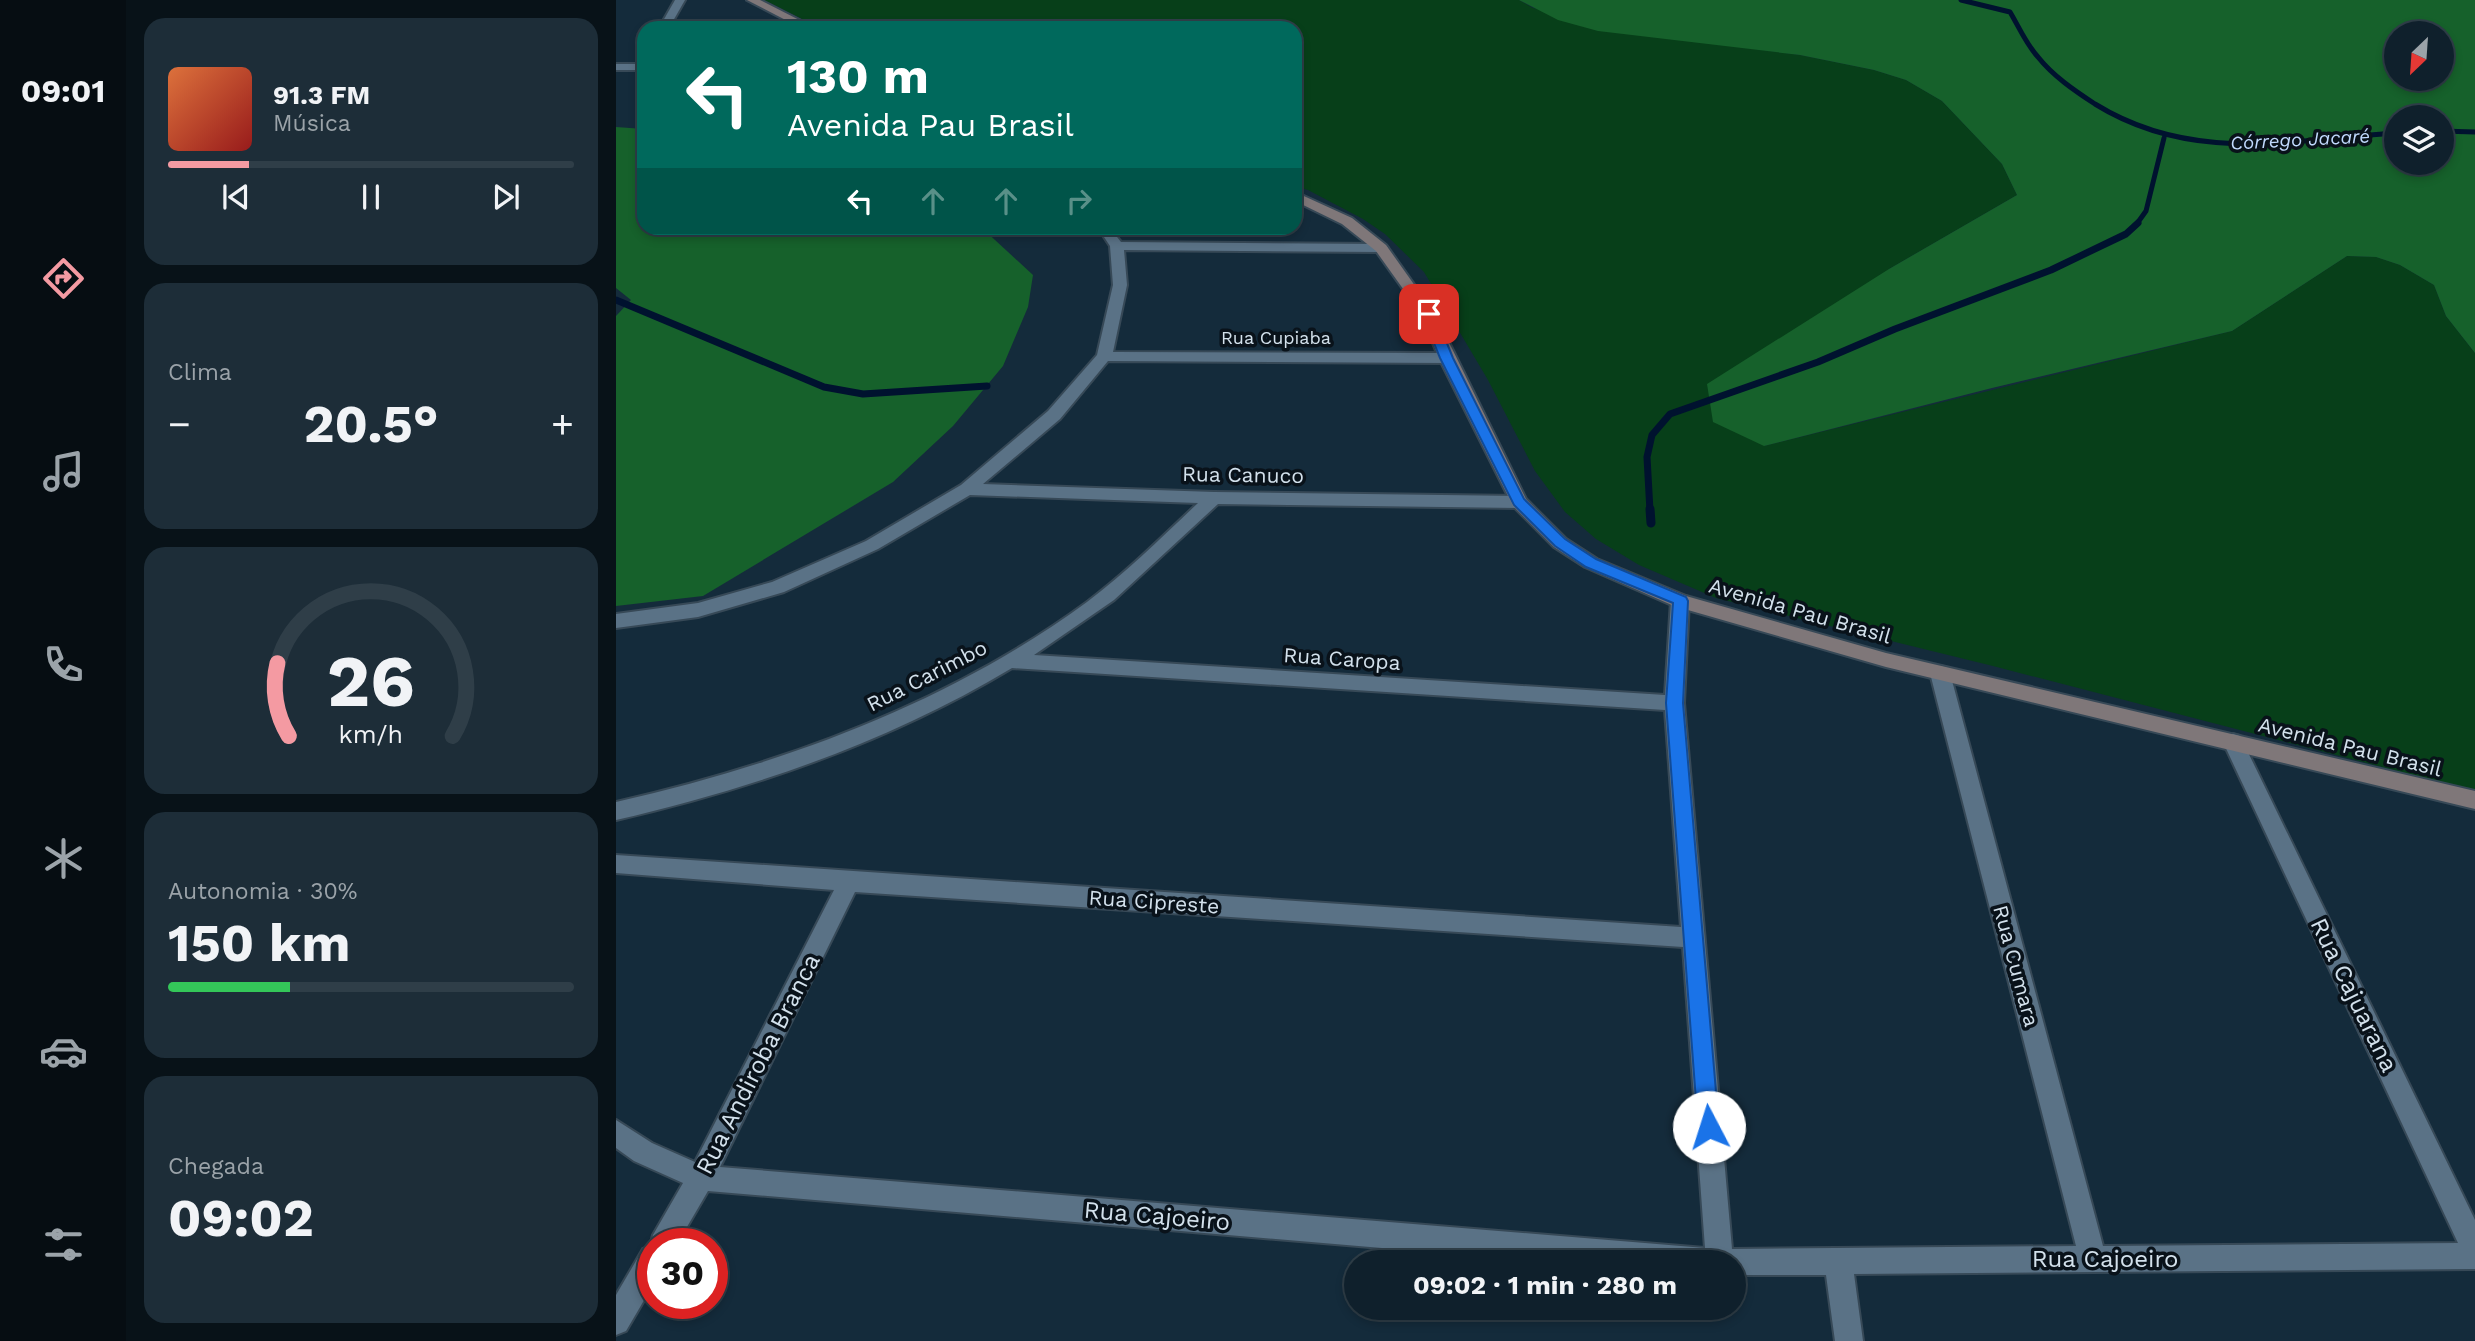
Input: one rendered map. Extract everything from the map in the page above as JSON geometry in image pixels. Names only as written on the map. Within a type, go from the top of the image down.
[{"type":"main road","points":[[752,0],[796,21]]},
{"type":"main road","name":"Avenida Pau Brasil","points":[[1302,199],[1347,221],[1381,248],[1429,314],[1447,358],[1519,502],[1560,543],[1591,563],[1681,601],[1940,673],[2475,800]]},
{"type":"street","points":[[668,21],[680,0]]},
{"type":"street","points":[[616,67],[637,66]]},
{"type":"street","points":[[616,621],[698,610],[778,587],[872,545],[967,489],[1054,415],[1104,356],[1120,285],[1117,246],[1109,235]]},
{"type":"street","points":[[1117,246],[1381,248]]},
{"type":"street","name":"Rua Cupiaba","points":[[1104,356],[1447,358]]},
{"type":"street","name":"Rua Canuco","points":[[967,489],[1214,498],[1519,502]]},
{"type":"street","name":"Rua Carimbo","points":[[616,811],[657,803],[789,765],[922,707],[1007,661],[1090,608],[1145,565],[1214,498]]},
{"type":"street","points":[[1681,601],[1674,703],[1719,1250]]},
{"type":"street","name":"Rua Caropa","points":[[1007,661],[1674,703]]},
{"type":"street","name":"Rua Cumara","points":[[1940,673],[2093,1259]]},
{"type":"street","name":"Rua Cajuarana","points":[[2233,742],[2475,1249]]},
{"type":"street","name":"Rua Cipreste","points":[[616,864],[1692,938]]},
{"type":"street","name":"Rua Andiroba Branca","points":[[671,1228],[701,1178],[849,882]]},
{"type":"street","name":"Rua Cajoeiro","points":[[616,1132],[643,1152],[701,1178],[1566,1250]]},
{"type":"street","name":"Rua Cajoeiro","points":[[1746,1262],[2475,1256]]},
{"type":"street","points":[[1838,1260],[1849,1341]]},
{"type":"street","points":[[616,1321],[637,1286]]},
{"type":"green space","points":[[764,0],[1519,0],[1533,8],[1741,47],[1800,55],[1874,70],[1906,80],[1942,101],[2002,164],[2017,195],[1889,269],[1764,446],[2232,331],[2347,256],[2376,257],[2400,265],[2434,285],[2446,316],[2475,353],[2475,791],[1993,666],[1716,598],[1639,565],[1596,539],[1565,512],[1535,471],[1488,380],[1424,272],[1385,234],[1363,219],[1302,188],[1302,21],[806,21]]},
{"type":"green space","points":[[1519,0],[2475,0],[2475,353],[2446,316],[2434,285],[2400,265],[2376,257],[2347,256],[2232,331],[1764,446],[1713,422],[1707,384],[1889,269],[2017,195],[2002,164],[1942,101],[1906,80],[1874,70],[1800,55],[1598,31],[1558,20]]},
{"type":"green space","points":[[616,127],[637,128],[637,235],[990,235],[1033,275],[1028,307],[1003,366],[953,426],[893,482],[703,596],[616,606],[616,316],[631,300],[616,288]]},
{"type":"waterway","name":"Córrego Jacaré","points":[[1961,0],[2010,12],[2034,52],[2050,71],[2065,83],[2095,104],[2131,123],[2168,135],[2242,144],[2384,134]]},
{"type":"waterway","name":"Córrego Jacaré","points":[[2454,131],[2475,132]]},
{"type":"waterway","points":[[2136,225],[2146,211],[2164,138]]},
{"type":"waterway","points":[[1650,511],[1647,457],[1652,435],[1670,414],[1818,362],[1895,329],[2051,270],[2126,234],[2136,225]]},
{"type":"waterway","points":[[616,300],[824,387],[863,394],[987,386]]},
{"type":"waterway","points":[[1650,509],[1651,523]]},
{"type":"route","points":[[1429,314],[1447,358],[1519,502],[1560,543],[1591,563],[1681,601],[1674,703],[1709,1127]]}]
